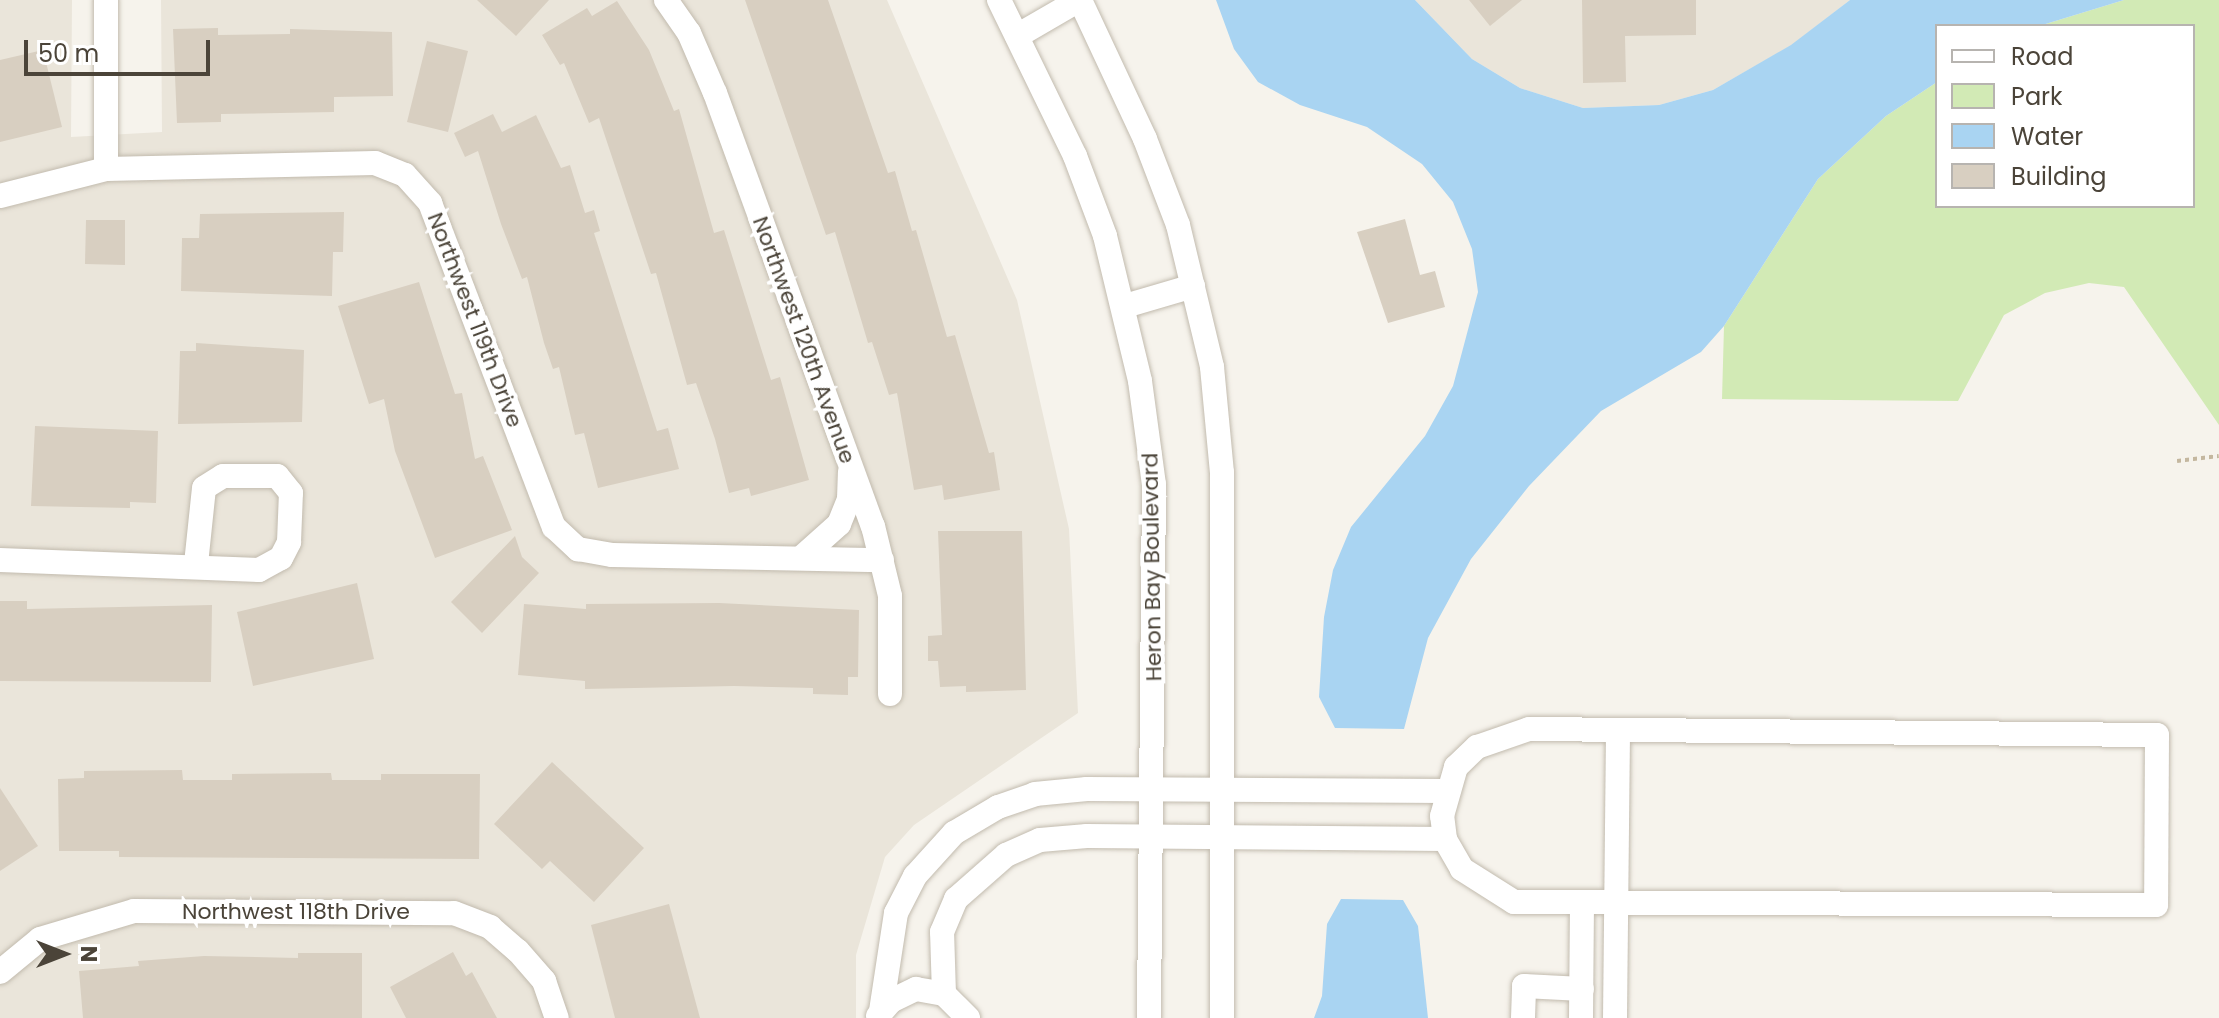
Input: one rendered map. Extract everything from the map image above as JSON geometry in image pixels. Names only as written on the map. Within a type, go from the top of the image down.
[{"type":"street","points":[[106,0],[106,169]]},
{"type":"street","name":"Northwest 120th Avenue","points":[[666,0],[689,33],[715,93],[882,560],[890,596],[890,694]]},
{"type":"street","name":"Heron Bay Boulevard","points":[[999,0],[1075,156],[1125,306],[1154,484],[1149,1018]]},
{"type":"street","points":[[1017,36],[1079,0],[1145,139],[1178,225],[1212,367],[1222,472],[1222,1018]]},
{"type":"street","name":"Northwest 119th Drive","points":[[0,196],[106,169],[375,163],[405,175],[430,203],[554,527],[578,549],[612,555],[882,560]]},
{"type":"street","points":[[1125,306],[1193,286]]},
{"type":"street","points":[[801,558],[839,524],[849,499],[851,470]]},
{"type":"street","points":[[0,560],[196,564],[259,570],[281,558],[289,542],[291,493],[277,476],[223,476],[204,488],[196,564]]},
{"type":"street","points":[[1615,1018],[1618,730]]},
{"type":"street","points":[[1618,730],[2157,735],[2156,905],[1514,902],[1462,869],[1445,839],[1446,791],[1456,767],[1477,747],[1512,732],[1618,730]]},
{"type":"street","points":[[879,1014],[896,913],[915,876],[954,833],[998,807],[1035,794],[1150,789],[1224,787],[1446,791]]},
{"type":"street","points":[[968,1018],[944,994],[942,932],[956,899],[976,877],[1006,855],[1040,840],[1151,836],[1445,839]]},
{"type":"street","points":[[1581,1018],[1582,902]]},
{"type":"street","name":"Northwest 118th Drive","points":[[0,972],[40,939],[134,911],[454,913],[490,927],[518,951],[544,981],[557,1018]]},
{"type":"street","points":[[1523,1018],[1524,986],[1582,989]]},
{"type":"street","points":[[879,1014],[903,993],[944,994]]},
{"type":"path","points":[[2177,461],[2217,457]]},
{"type":"shaded area","points":[[0,0],[72,0],[71,137],[162,132],[161,0],[887,0],[1017,300],[1069,529],[1078,713],[914,825],[885,857],[856,955],[856,1018],[0,1018]]},
{"type":"shaded area","points":[[1415,0],[1850,0],[1792,45],[1713,90],[1659,105],[1583,108],[1520,88],[1472,59]]},
{"type":"green space","points":[[2124,0],[2219,0],[2219,425],[2124,287],[2089,283],[2045,293],[2004,315],[1958,401],[1722,399],[1724,326],[1818,179],[1886,116],[1935,83],[1935,208],[2195,208],[2195,24],[2046,24]]},
{"type":"water","points":[[1216,0],[1415,0],[1472,59],[1520,88],[1583,108],[1659,105],[1713,90],[1791,45],[1850,0],[2124,0],[2046,24],[1935,24],[1935,83],[1886,116],[1818,179],[1724,326],[1701,352],[1601,411],[1529,486],[1471,559],[1428,638],[1404,729],[1335,728],[1319,697],[1324,617],[1333,570],[1351,527],[1425,436],[1453,386],[1478,292],[1472,249],[1453,202],[1422,164],[1367,127],[1300,105],[1258,82],[1234,49]]},
{"type":"water","points":[[1341,899],[1403,900],[1418,926],[1428,1018],[1314,1018],[1322,996],[1327,924]]},
{"type":"building","points":[[477,0],[549,0],[516,36]]},
{"type":"building","points":[[745,0],[828,0],[888,173],[895,171],[912,231],[916,230],[947,337],[955,335],[989,453],[994,452],[1000,490],[944,500],[942,485],[914,490],[897,393],[889,395],[872,342],[868,343],[835,232],[826,235]]},
{"type":"building","points":[[1469,0],[1522,0],[1490,26]]},
{"type":"building","points":[[1582,0],[1696,0],[1696,35],[1625,36],[1626,82],[1583,83]]},
{"type":"building","points":[[617,1],[649,50],[674,111],[679,109],[714,233],[724,230],[771,380],[780,377],[809,480],[751,496],[749,488],[729,493],[696,383],[687,385],[656,273],[651,274],[599,118],[589,123],[564,63],[560,65],[542,35],[587,8],[592,16]]},
{"type":"building","points":[[218,28],[218,35],[290,34],[290,29],[392,32],[393,96],[334,97],[334,112],[221,114],[221,122],[177,123],[173,29]]},
{"type":"building","points":[[427,41],[468,51],[448,132],[407,122]]},
{"type":"building","points":[[43,50],[62,127],[0,142],[0,60]]},
{"type":"building","points":[[493,114],[502,132],[536,115],[561,168],[570,165],[585,213],[594,210],[600,231],[594,233],[657,431],[668,428],[679,469],[598,488],[584,433],[575,435],[559,367],[553,369],[527,277],[522,279],[478,151],[465,157],[454,133]]},
{"type":"building","points":[[344,212],[343,252],[333,252],[332,296],[181,291],[182,238],[199,238],[200,214]]},
{"type":"building","points":[[1405,219],[1420,275],[1435,271],[1445,307],[1388,323],[1357,232]]},
{"type":"building","points":[[86,220],[125,220],[125,265],[85,264]]},
{"type":"building","points":[[419,282],[455,394],[462,393],[475,459],[483,456],[512,530],[435,558],[395,451],[384,399],[369,404],[338,306]]},
{"type":"building","points":[[196,343],[304,350],[302,422],[178,424],[180,351],[196,351]]},
{"type":"building","points":[[35,426],[158,431],[156,503],[130,502],[130,508],[31,506]]},
{"type":"building","points":[[938,531],[1022,531],[1026,690],[966,692],[966,686],[940,687],[938,661],[928,661],[928,636],[942,635]]},
{"type":"building","points":[[515,536],[522,557],[539,573],[482,633],[451,602]]},
{"type":"building","points":[[357,583],[374,659],[253,686],[237,612]]},
{"type":"building","points":[[0,601],[27,601],[27,609],[212,605],[211,682],[0,681]]},
{"type":"building","points":[[719,603],[859,610],[858,677],[848,677],[848,695],[813,694],[813,688],[734,686],[585,689],[585,681],[518,675],[524,604],[586,609],[586,604]]},
{"type":"building","points":[[552,762],[644,848],[594,902],[550,861],[542,869],[494,824]]},
{"type":"building","points":[[182,770],[183,780],[232,780],[232,774],[331,773],[332,780],[381,780],[381,774],[480,774],[479,859],[119,857],[119,851],[59,851],[58,779],[84,778],[84,771]]},
{"type":"building","points":[[0,788],[38,846],[0,871]]},
{"type":"building","points":[[669,904],[700,1018],[615,1018],[591,925]]},
{"type":"building","points":[[453,952],[466,976],[472,972],[497,1018],[406,1018],[390,987]]},
{"type":"building","points":[[298,953],[362,953],[362,1018],[83,1018],[79,971],[139,966],[138,961],[204,956],[298,958]]}]
